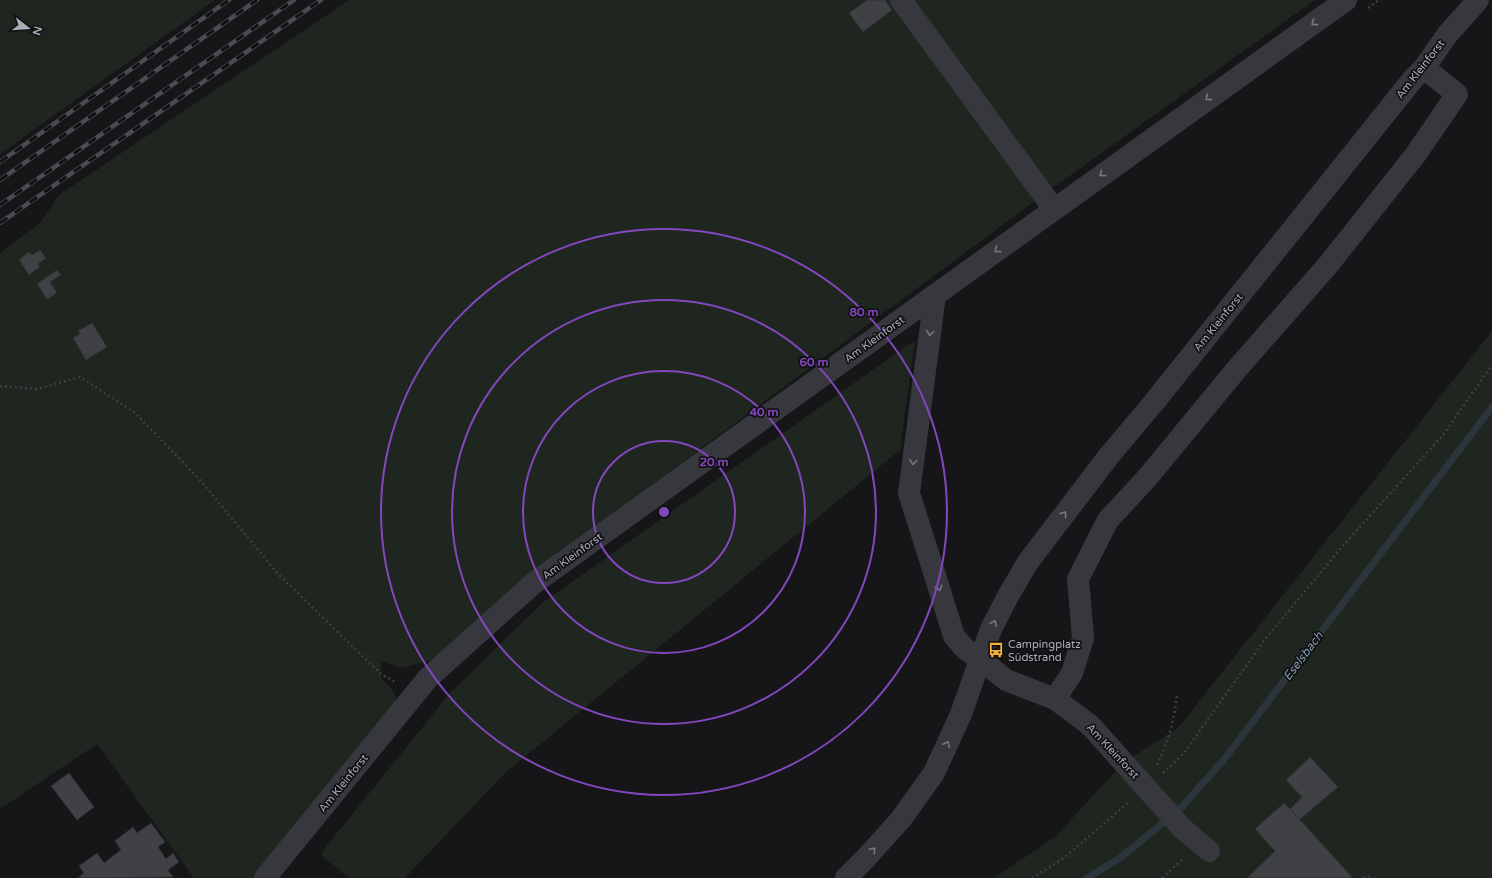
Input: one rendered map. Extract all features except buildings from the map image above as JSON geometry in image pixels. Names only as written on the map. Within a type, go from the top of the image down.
[{"type":"street","points":[[901,0],[1054,209]]},
{"type":"street","name":"Am Kleinforst","points":[[265,878],[428,678],[534,583],[1346,0]]},
{"type":"street","name":"Am Kleinforst","points":[[846,878],[901,819],[934,773],[961,714],[992,629],[1008,596],[1028,562],[1065,513],[1413,79],[1424,68],[1447,35],[1478,0]]},
{"type":"street","points":[[1055,699],[1072,673],[1082,638],[1078,579],[1108,520],[1147,478],[1236,370],[1328,265],[1416,154],[1457,94],[1424,68]]},
{"type":"street","name":"Am Kleinforst","points":[[935,295],[909,493],[954,636],[965,649],[1006,680],[1055,699],[1090,725],[1182,828],[1204,847]]},
{"type":"path","points":[[1366,9],[1379,0]]},
{"type":"path","points":[[1032,878],[1064,858],[1153,794],[1263,642],[1340,549],[1443,435],[1492,365]]},
{"type":"path","points":[[0,386],[36,389],[80,377],[134,412],[201,481],[278,574],[382,675],[417,692]]},
{"type":"path","points":[[1153,794],[1174,717],[1177,696]]},
{"type":"path","points":[[1162,878],[1204,847]]},
{"type":"path","points":[[1363,878],[1370,876],[1370,878]]},
{"type":"shaded area","points":[[0,0],[215,0],[0,154]]},
{"type":"shaded area","points":[[349,0],[1315,0],[1043,195],[514,587],[435,659],[402,668],[381,661],[381,677],[394,692],[399,707],[260,878],[194,878],[97,744],[0,809],[0,253],[40,223],[59,195]]},
{"type":"shaded area","points":[[1492,331],[1492,878],[994,878],[1055,837],[1123,763],[1178,728]]},
{"type":"shaded area","points":[[915,340],[900,450],[505,773],[405,878],[349,878],[322,856],[324,849],[451,692],[542,603]]},
{"type":"waterway","name":"Eselsbach","points":[[1087,878],[1120,858],[1181,808],[1226,757],[1492,407]]},
{"type":"railway","points":[[0,162],[229,0]]},
{"type":"railway","points":[[0,180],[257,0]]},
{"type":"railway","points":[[0,205],[294,0]]},
{"type":"railway","points":[[0,223],[321,0]]},
{"type":"place","name":"Campingplatz Südstrand","points":[[996,650]]}]
